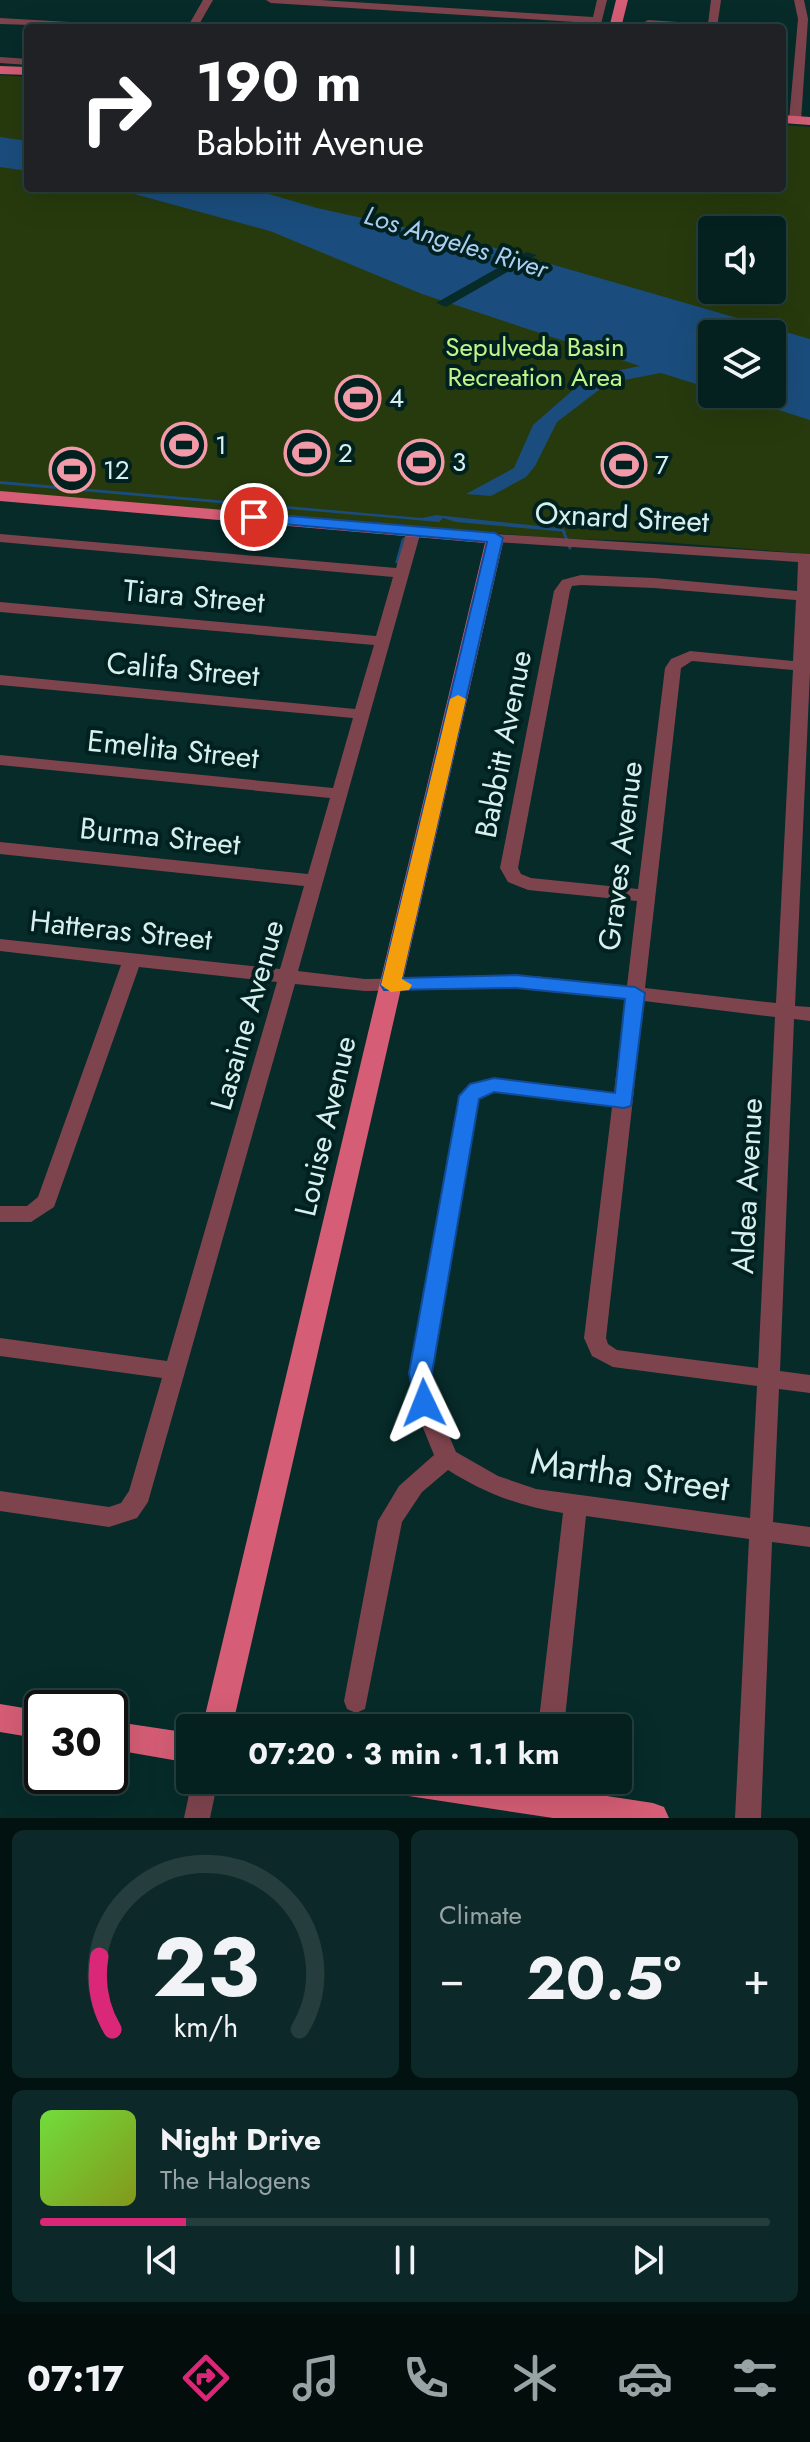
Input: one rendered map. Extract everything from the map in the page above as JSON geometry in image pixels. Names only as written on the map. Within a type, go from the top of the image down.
[{"type":"main road","points":[[616,24],[622,0]]},
{"type":"main road","points":[[0,70],[24,71]]},
{"type":"main road","points":[[791,116],[810,121]]},
{"type":"main road","name":"Oxnard Street","points":[[0,496],[495,538]]},
{"type":"main road","name":"Louise Avenue","points":[[220,1714],[495,538]]},
{"type":"main road","points":[[0,1718],[24,1722]]},
{"type":"main road","points":[[128,1738],[176,1746]]},
{"type":"main road","points":[[494,1794],[653,1818]]},
{"type":"street","points":[[194,24],[208,0]]},
{"type":"street","points":[[271,0],[596,24],[602,0]]},
{"type":"street","points":[[712,24],[716,0]]},
{"type":"street","points":[[791,116],[803,19],[799,0]]},
{"type":"street","points":[[0,21],[52,24]]},
{"type":"street","points":[[648,23],[664,24]]},
{"type":"street","points":[[0,60],[24,62]]},
{"type":"street","name":"Lasaine Avenue","points":[[0,1501],[109,1517],[129,1511],[140,1495],[414,531]]},
{"type":"street","points":[[0,538],[401,573]]},
{"type":"street","name":"Oxnard Street","points":[[495,538],[808,558]]},
{"type":"street","name":"Aldea Avenue","points":[[748,1818],[786,1011],[806,667],[808,558]]},
{"type":"street","name":"Babbitt Avenue","points":[[648,896],[528,884],[514,878],[509,868],[562,591],[567,583],[581,580],[807,597]]},
{"type":"street","name":"Tiara Street","points":[[0,607],[382,641]]},
{"type":"street","name":"Graves Avenue","points":[[769,1378],[613,1358],[600,1350],[595,1338],[673,668],[682,658],[700,656],[806,667]]},
{"type":"street","name":"Califa Street","points":[[0,680],[361,714]]},
{"type":"street","name":"Emelita Street","points":[[0,760],[340,794]]},
{"type":"street","name":"Burma Street","points":[[0,848],[315,881]]},
{"type":"street","name":"Hatteras Street","points":[[0,945],[391,985],[516,981],[810,1014]]},
{"type":"street","points":[[0,1214],[31,1214],[47,1201],[132,959]]},
{"type":"street","points":[[356,1701],[390,1521],[402,1497],[420,1478],[447,1458],[424,1403],[421,1373],[469,1096],[477,1089],[494,1085],[624,1101]]},
{"type":"street","points":[[0,1347],[176,1371]]},
{"type":"street","points":[[769,1378],[810,1384]]},
{"type":"street","name":"Martha Street","points":[[447,1458],[508,1493],[810,1537]]},
{"type":"street","points":[[553,1714],[576,1504]]},
{"type":"street","points":[[197,1818],[202,1794]]},
{"type":"green space","name":"Sepulveda Basin Recreation Area","points":[[0,75],[24,77],[24,192],[786,192],[786,125],[810,127],[810,554],[663,542],[553,538],[0,492]]},
{"type":"water","points":[[0,137],[24,140],[24,170],[0,167]]},
{"type":"water","name":"Los Angeles River","points":[[127,192],[262,192],[317,208],[485,245],[744,320],[698,320],[698,385],[661,373],[608,383],[557,422],[535,466],[526,477],[491,496],[466,494],[514,468],[533,425],[573,390],[601,374],[640,366],[422,294],[270,231]]},
{"type":"water","points":[[786,332],[810,339],[810,420],[772,408],[786,408]]},
{"type":"water","points":[[0,481],[422,518],[436,515],[558,528],[568,532],[456,522],[443,518],[439,522],[0,484]]},
{"type":"pier","points":[[526,252],[537,255],[446,307],[436,303]]},
{"type":"waterway","points":[[563,530],[570,548]]},
{"type":"waterway","points":[[397,562],[403,540],[408,536]]},
{"type":"slow traffic","points":[[402,985],[391,985],[458,699]]},
{"type":"place","name":"4","points":[[358,398]]},
{"type":"place","name":"1","points":[[184,445]]},
{"type":"place","name":"2","points":[[307,453]]},
{"type":"place","name":"3","points":[[421,462]]},
{"type":"place","name":"7","points":[[624,465]]},
{"type":"place","name":"12","points":[[72,470]]},
{"type":"route","points":[[254,517],[495,538],[391,985],[516,981],[635,993],[624,1101],[494,1085],[477,1089],[469,1096],[421,1373],[424,1403]]}]
